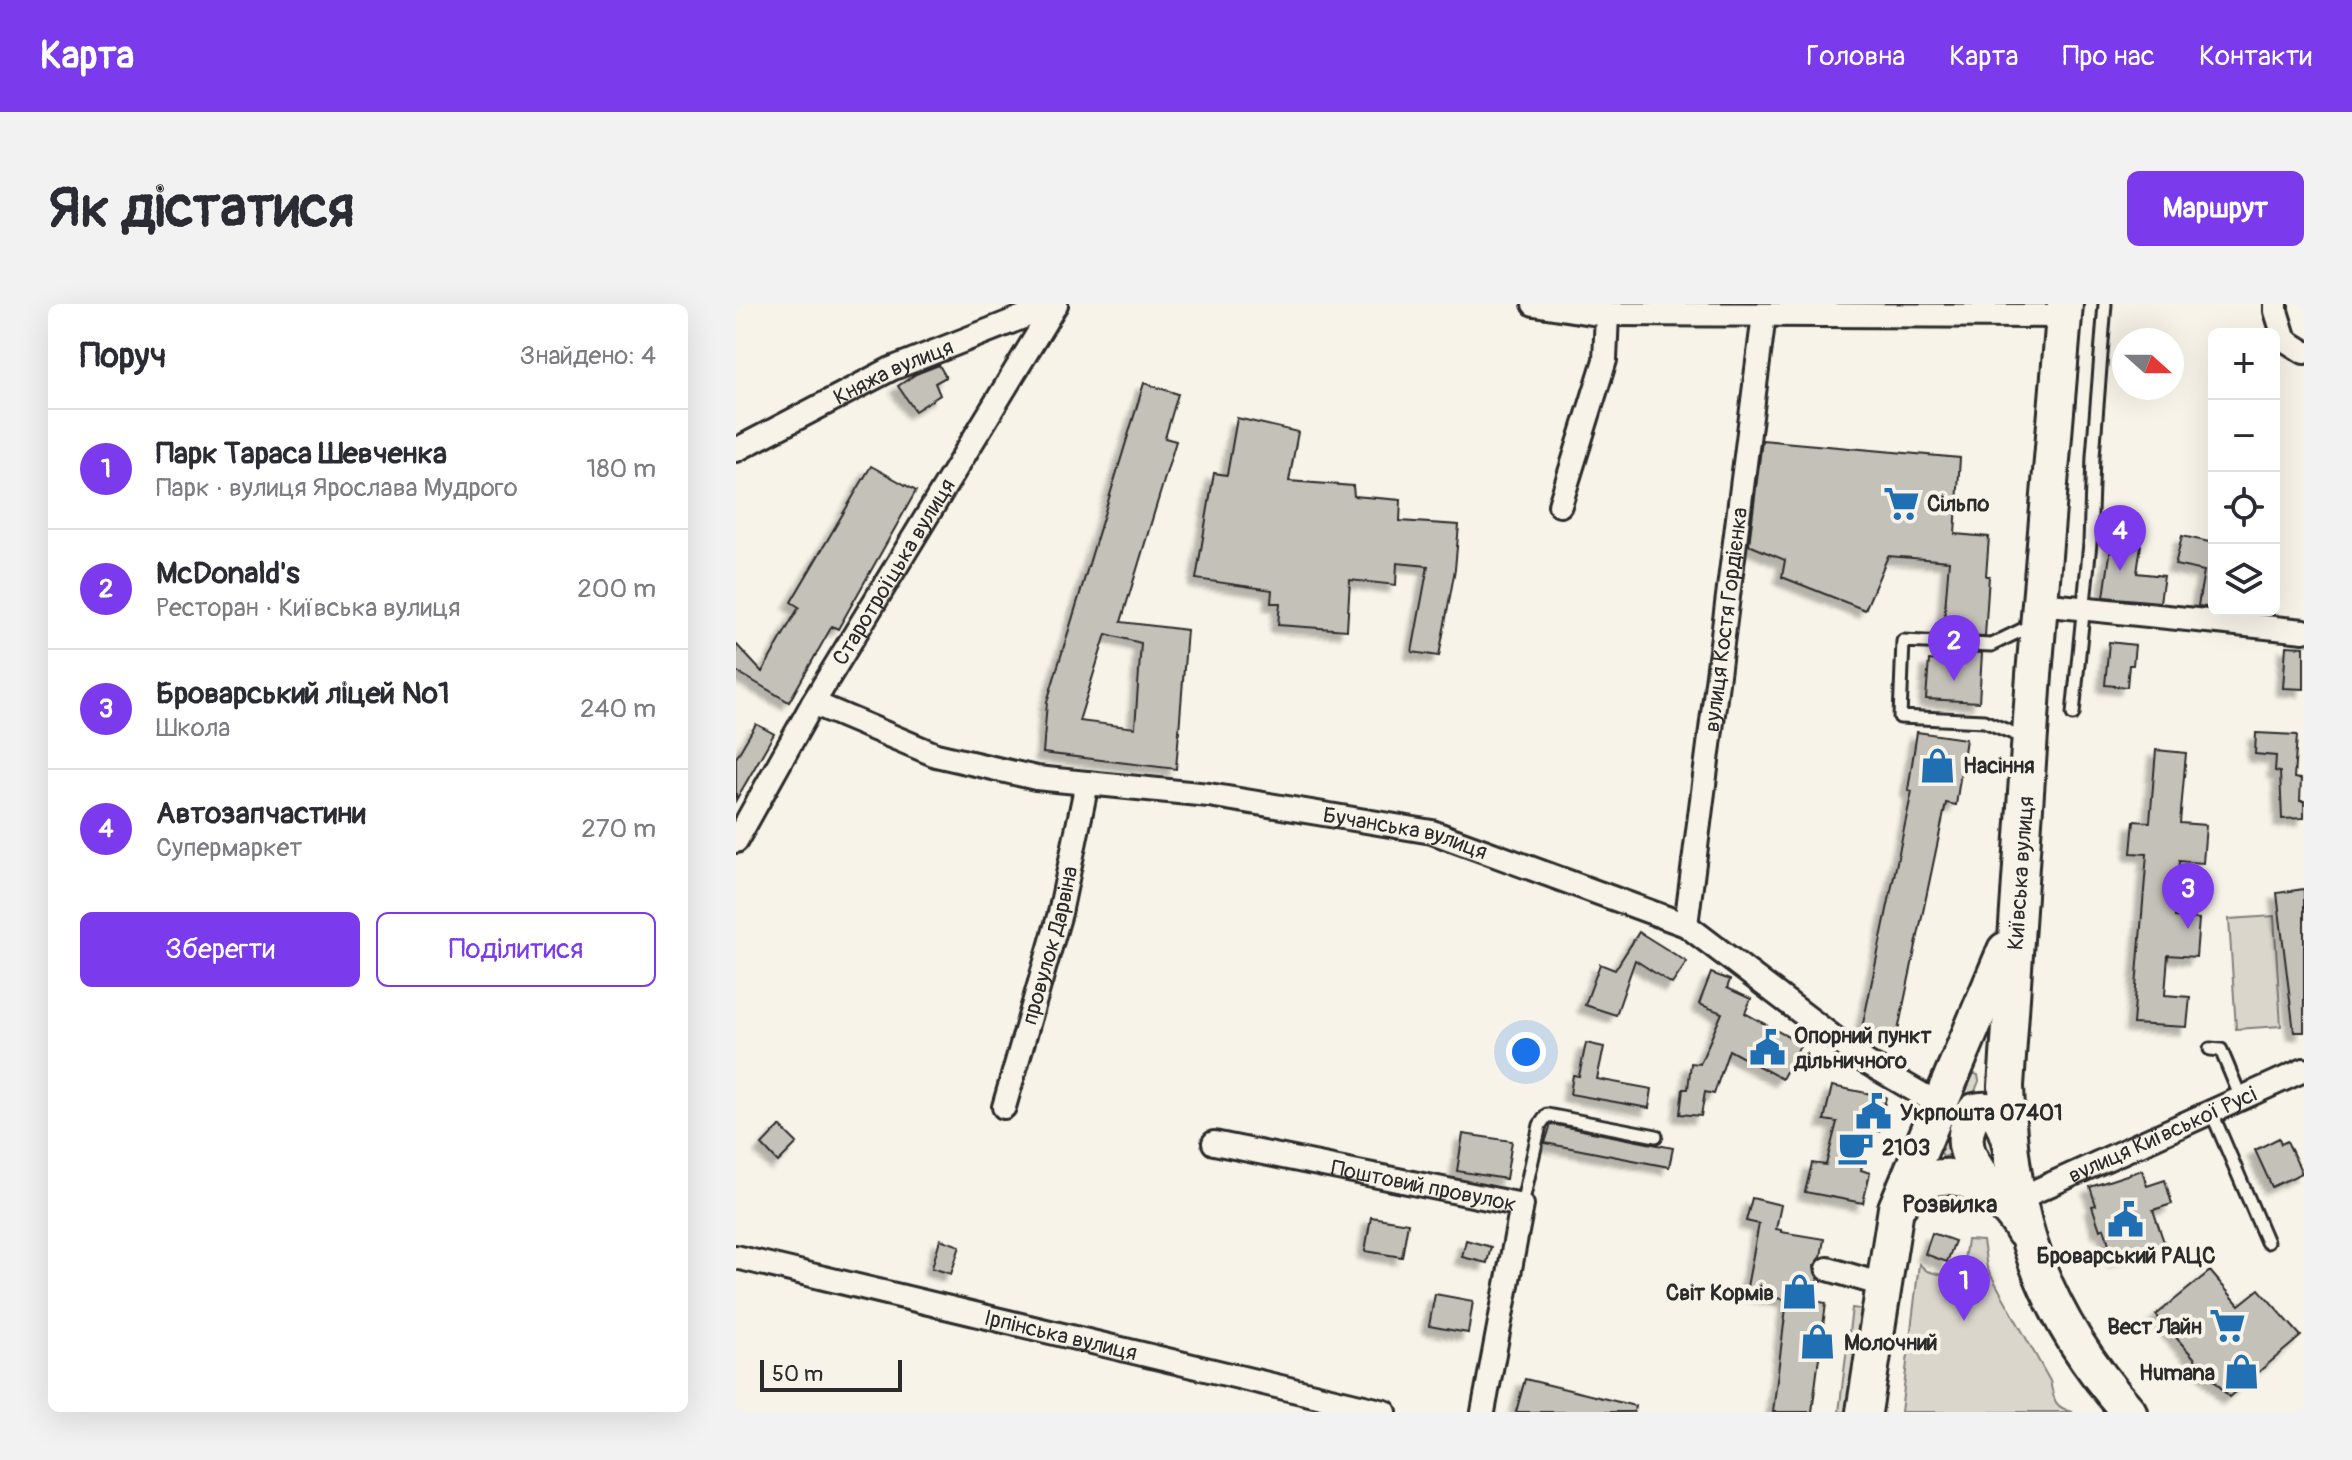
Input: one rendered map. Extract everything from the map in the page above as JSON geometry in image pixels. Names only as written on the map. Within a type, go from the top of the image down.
[{"type":"main road","name":"Київська вулиця","points":[[2006,1197],[2009,1141],[2006,1086],[2016,924],[2065,310]]},
{"type":"main road","points":[[1864,1412],[1896,1208],[2016,924]]},
{"type":"main road","points":[[2009,1141],[2001,1118],[1995,1111],[1975,1111],[1965,1132],[1967,1152],[2006,1197],[2063,1322],[2094,1369],[2129,1412]]},
{"type":"main road","points":[[1896,1208],[1917,1186],[1940,1177],[1967,1181],[2006,1197]]},
{"type":"street","name":"Княжа вулиця","points":[[736,450],[891,369],[1056,304]]},
{"type":"street","name":"Старотроїцька вулиця","points":[[736,841],[813,703],[1056,304]]},
{"type":"street","points":[[1534,304],[1607,314],[2065,310]]},
{"type":"street","points":[[2276,304],[2285,340],[2304,352]]},
{"type":"street","points":[[1560,505],[1605,360],[1607,314]]},
{"type":"street","name":"вулиця Костя Гордієнка","points":[[1686,925],[1764,315]]},
{"type":"street","points":[[2039,613],[2083,609],[2304,631]]},
{"type":"street","name":"Бучанська вулиця","points":[[813,703],[936,755],[1036,778],[1209,795],[1432,832],[1686,925],[1866,1062],[1940,1105]]},
{"type":"street","name":"провулок Дарвіна","points":[[1004,1107],[1060,913],[1087,783]]},
{"type":"street","name":"вулиця Київської Русі","points":[[2006,1197],[2304,1070]]},
{"type":"street","name":"Поштовий провулок","points":[[1214,1143],[1522,1205],[1483,1412]]},
{"type":"street","name":"Ірпінська вулиця","points":[[736,1257],[1385,1412]]},
{"type":"street","points":[[1828,1269],[1883,1285]]},
{"type":"lane","points":[[2073,714],[2090,543],[2093,456],[2105,304]]},
{"type":"lane","points":[[2029,740],[1984,721],[1900,717],[1903,641],[1991,645],[2039,613]]},
{"type":"lane","points":[[2210,1049],[2221,1050],[2241,1098]]},
{"type":"lane","points":[[2211,1111],[2267,1242]]},
{"type":"lane","points":[[1522,1205],[1540,1125],[1547,1115],[1656,1136]]},
{"type":"shaded area","points":[[2274,916],[2281,1026],[2236,1029],[2229,919]]},
{"type":"shaded area","points":[[1972,1073],[1978,1075],[1979,1081],[1950,1155],[1944,1157],[1939,1150]]},
{"type":"shaded area","points":[[1967,1240],[1983,1241],[1987,1268],[2050,1381],[2056,1401],[2062,1408],[2073,1412],[1901,1412],[1919,1264],[1927,1271],[1949,1277],[1963,1268]]},
{"type":"shaded area","points":[[1852,1308],[1867,1310],[1853,1412],[1839,1412]]},
{"type":"building","points":[[939,365],[946,377],[935,383],[940,395],[915,411],[898,386],[916,374]]},
{"type":"building","points":[[1144,383],[1178,394],[1165,438],[1176,441],[1121,622],[1187,630],[1176,769],[1043,753],[1047,702]],"holes":[[[1106,634],[1141,643],[1135,728],[1079,721]]]},
{"type":"building","points":[[1237,418],[1298,432],[1289,481],[1353,486],[1354,496],[1401,500],[1400,521],[1459,525],[1455,569],[1439,656],[1412,652],[1428,566],[1397,563],[1396,585],[1350,580],[1347,630],[1278,625],[1280,603],[1271,603],[1272,590],[1196,579],[1214,473],[1227,475]]},
{"type":"building","points":[[1762,440],[1960,458],[1955,534],[1989,537],[1985,636],[1943,634],[1949,561],[1888,556],[1865,610],[1782,577],[1785,560],[1749,545]]},
{"type":"building","points":[[871,466],[916,491],[838,629],[832,626],[789,702],[736,671],[736,644],[762,672],[799,607],[791,602]]},
{"type":"building","points":[[2182,536],[2208,542],[2208,607],[2198,606],[2204,571],[2175,565]]},
{"type":"building","points":[[2112,540],[2141,545],[2137,573],[2164,576],[2160,602],[2104,597]]},
{"type":"building","points":[[2109,642],[2135,645],[2127,687],[2105,685]]},
{"type":"building","points":[[2286,646],[2304,647],[2304,689],[2283,688]]},
{"type":"building","points":[[1942,651],[1982,653],[1979,702],[1926,699],[1929,660],[1942,661]]},
{"type":"building","points":[[756,724],[774,734],[736,800],[736,758]]},
{"type":"building","points":[[1917,732],[1966,739],[1956,805],[1946,803],[1896,1040],[1861,1033],[1912,791],[1908,790]]},
{"type":"building","points":[[2256,733],[2297,735],[2294,778],[2301,779],[2300,801],[2304,801],[2304,818],[2282,819],[2280,772],[2275,771],[2276,756],[2255,754]]},
{"type":"building","points":[[2156,750],[2186,753],[2180,823],[2206,825],[2203,863],[2179,861],[2175,917],[2199,919],[2196,957],[2168,955],[2165,995],[2190,997],[2187,1027],[2133,1024],[2147,854],[2131,853],[2134,821],[2150,822]]},
{"type":"building","points":[[2304,889],[2304,1032],[2294,1032],[2277,893]]},
{"type":"building","points":[[1639,932],[1687,962],[1672,984],[1635,960],[1616,1015],[1585,1005],[1600,964],[1615,970]]},
{"type":"building","points":[[1711,973],[1730,980],[1727,988],[1751,999],[1745,1013],[1801,1044],[1782,1079],[1729,1050],[1714,1094],[1705,1092],[1701,1116],[1680,1114],[1683,1089],[1688,1089],[1691,1063],[1700,1064],[1722,1013],[1699,1004]]},
{"type":"building","points":[[1586,1043],[1604,1047],[1597,1079],[1652,1089],[1649,1108],[1570,1094],[1573,1075],[1579,1076]]},
{"type":"building","points":[[1832,1086],[1886,1097],[1879,1131],[1869,1130],[1861,1170],[1870,1173],[1863,1203],[1805,1192],[1812,1163],[1826,1165],[1837,1122],[1824,1120]]},
{"type":"building","points":[[1551,1124],[1673,1148],[1669,1167],[1545,1143]]},
{"type":"building","points":[[780,1126],[797,1143],[778,1162],[762,1145]]},
{"type":"building","points":[[1463,1134],[1512,1141],[1506,1179],[1457,1171]]},
{"type":"building","points":[[2279,1138],[2281,1144],[2287,1141],[2302,1173],[2272,1187],[2255,1150]]},
{"type":"building","name":"Броварський РАЦС","points":[[2142,1170],[2147,1186],[2165,1180],[2172,1204],[2153,1210],[2165,1245],[2114,1260],[2104,1228],[2100,1230],[2092,1206],[2096,1205],[2090,1187]]},
{"type":"building","points":[[1752,1198],[1781,1205],[1776,1229],[1781,1232],[1824,1239],[1821,1257],[1814,1266],[1818,1278],[1814,1301],[1826,1303],[1812,1412],[1773,1412],[1787,1300],[1746,1292],[1759,1224],[1746,1221]]},
{"type":"building","points":[[1371,1217],[1408,1223],[1402,1257],[1365,1251]]},
{"type":"building","points":[[1932,1233],[1955,1241],[1947,1262],[1925,1254]]},
{"type":"building","points":[[940,1239],[960,1246],[951,1274],[932,1268]]},
{"type":"building","points":[[1466,1240],[1491,1247],[1487,1263],[1462,1257]]},
{"type":"building","name":"Вест Лайн","points":[[2210,1271],[2239,1305],[2259,1289],[2301,1336],[2229,1397],[2156,1315]]},
{"type":"building","points":[[1435,1294],[1473,1301],[1468,1333],[1429,1326]]},
{"type":"building","points":[[1525,1379],[1635,1406],[1634,1412],[1516,1412]]},
{"type":"place","name":"Сільпо","points":[[1901,503]]},
{"type":"place","name":"Автозапчастини","points":[[2120,571]]},
{"type":"place","name":"McDonald's","points":[[1954,681]]},
{"type":"place","name":"Насіння","points":[[1937,765]]},
{"type":"place","name":"Броварський ліцей №1","points":[[2188,929]]},
{"type":"place","name":"Опорний пункт дільничного","points":[[1768,1048]]},
{"type":"place","name":"Укрпошта 07401","points":[[1874,1112]]},
{"type":"place","name":"2103","points":[[1856,1147]]},
{"type":"place","name":"Броварський РАЦС","points":[[2126,1219]]},
{"type":"place","name":"Світ Кормів","points":[[1800,1292]]},
{"type":"place","name":"Парк Тараса Шевченка","points":[[1964,1321]]},
{"type":"place","name":"Вест Лайн","points":[[2228,1326]]},
{"type":"place","name":"Молочний","points":[[1818,1342]]},
{"type":"place","name":"Humana","points":[[2241,1372]]},
{"type":"district","name":"Розвилка","points":[[1950,1204]]}]
